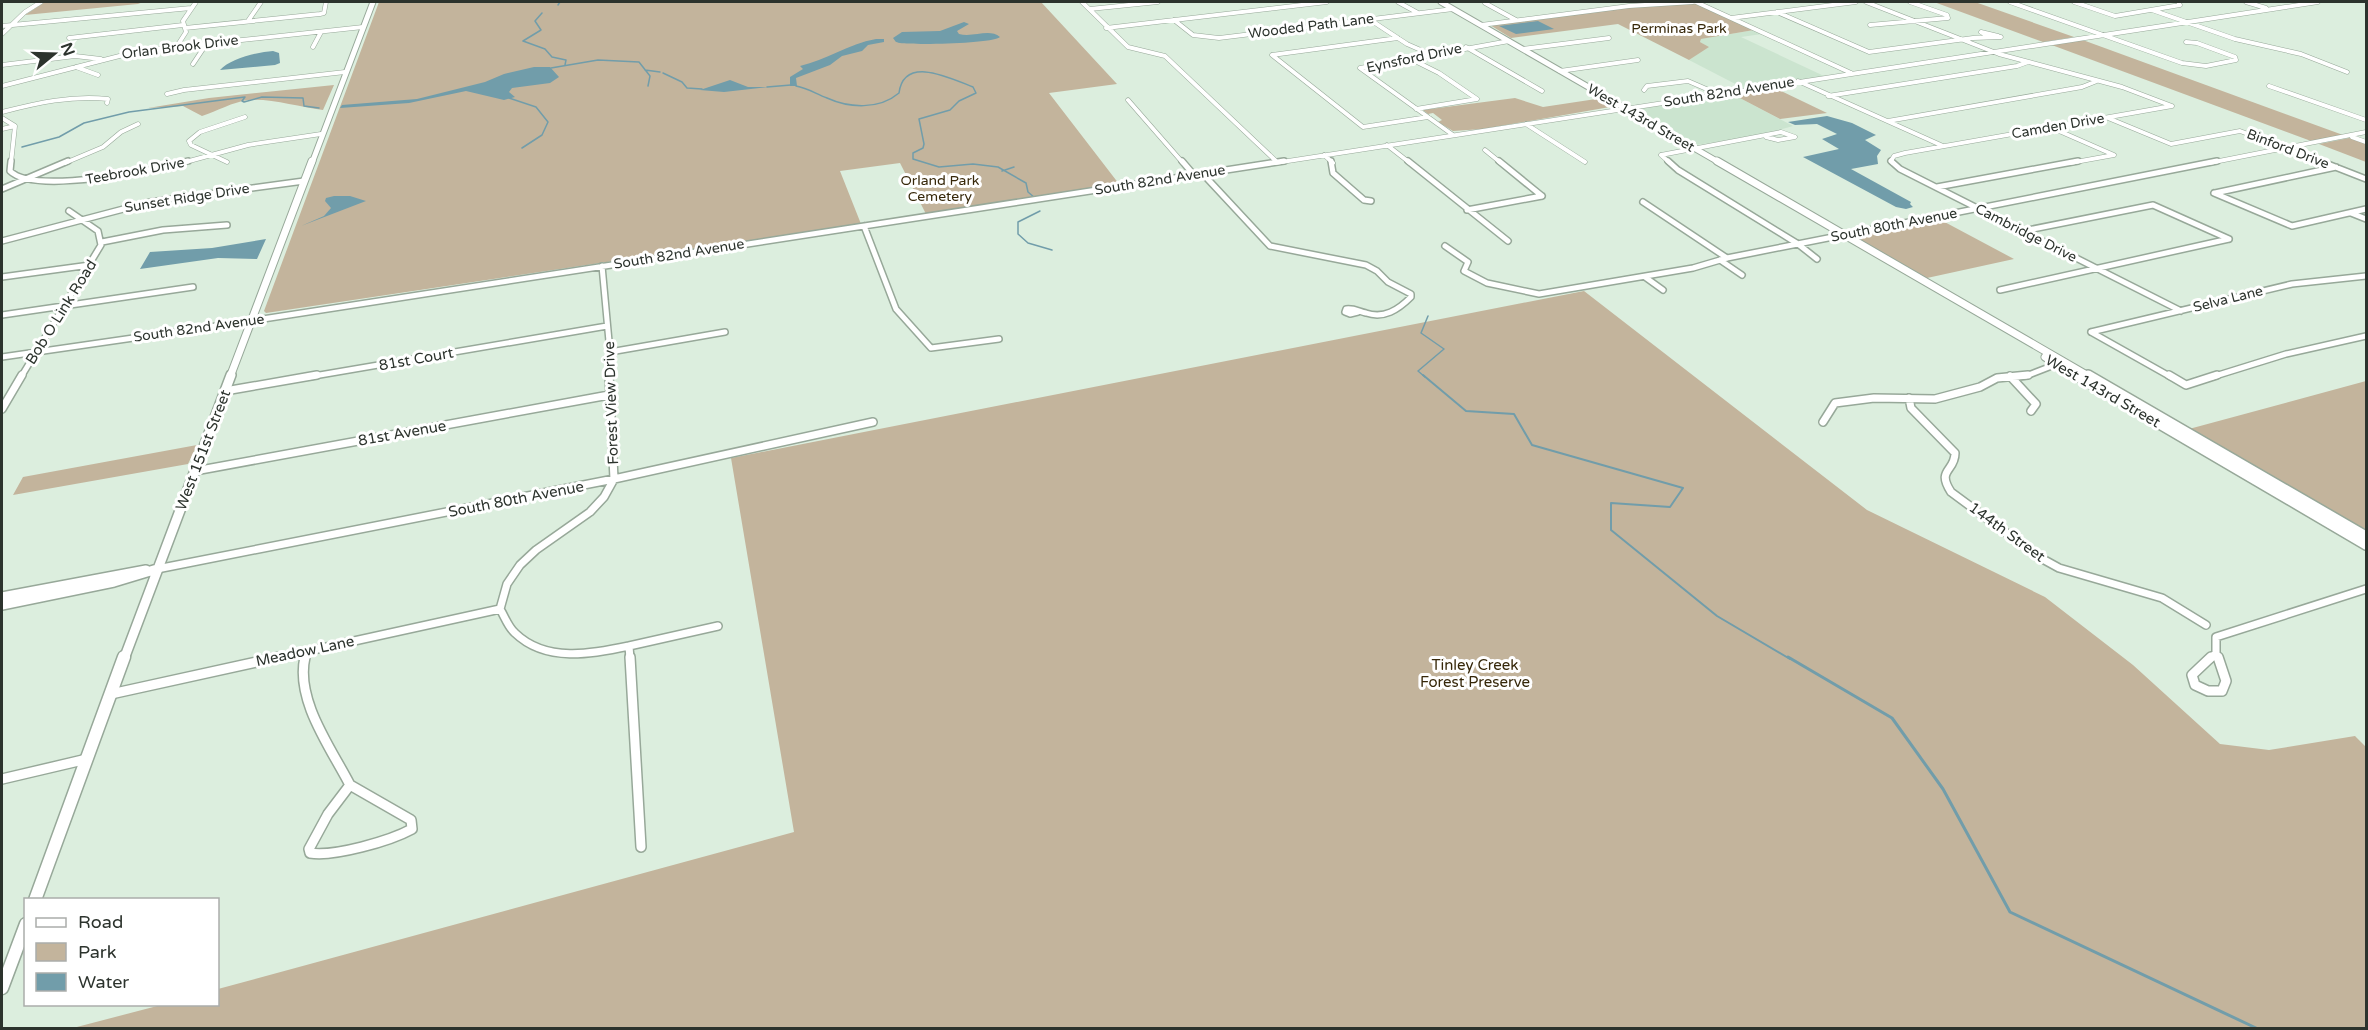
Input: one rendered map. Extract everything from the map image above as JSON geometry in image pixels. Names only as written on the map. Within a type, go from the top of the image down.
[{"type":"street","points":[[2,34],[41,2]]},
{"type":"street","points":[[177,46],[186,35],[183,19],[196,2]]},
{"type":"street","points":[[248,21],[261,2]]},
{"type":"street","points":[[69,38],[324,13],[326,2]]},
{"type":"street","name":"West 151st Street","points":[[35,898],[321,134],[373,2]]},
{"type":"street","points":[[1083,2],[1106,28],[1128,47],[1159,53],[1173,64],[1276,162]]},
{"type":"street","points":[[1090,9],[1158,2]]},
{"type":"street","points":[[1279,2],[1286,6]]},
{"type":"street","points":[[1106,28],[1328,2]]},
{"type":"street","points":[[1398,2],[1418,13]]},
{"type":"street","name":"West 143rd Street","points":[[1441,2],[1841,235],[1847,242],[2367,536]]},
{"type":"street","points":[[1498,2],[1485,3],[1516,20]]},
{"type":"street","points":[[1480,25],[1629,6],[1695,2],[1851,73]]},
{"type":"street","points":[[1731,18],[1856,2]]},
{"type":"street","points":[[1866,2],[1993,51],[2097,81]]},
{"type":"street","points":[[1870,25],[1948,18],[1947,15],[1910,2]]},
{"type":"street","points":[[2010,2],[2186,64],[2208,66],[2236,60],[2227,53],[2186,42]]},
{"type":"street","points":[[2074,2],[2115,16],[2180,3]]},
{"type":"street","points":[[2246,2],[2270,9]]},
{"type":"street","name":"South 82nd Avenue","points":[[2,357],[2318,2]]},
{"type":"street","points":[[2,26],[191,8]]},
{"type":"street","name":"Wooded Path Lane","points":[[1174,20],[1193,35],[1215,38],[1453,9]]},
{"type":"street","points":[[2152,10],[2235,39],[2301,54],[2347,72]]},
{"type":"street","points":[[1777,12],[1869,52],[1961,39],[1991,38],[2001,37],[1981,32],[1991,38]]},
{"type":"street","points":[[1369,19],[1398,38],[1432,55]]},
{"type":"street","name":"Orlan Brook Drive","points":[[2,86],[139,51],[363,27]]},
{"type":"street","points":[[313,47],[321,32]]},
{"type":"street","points":[[1398,38],[1272,56],[1363,128],[1428,117]]},
{"type":"street","points":[[1523,50],[1609,38]]},
{"type":"street","name":"Eynsford Drive","points":[[1452,135],[1360,68],[1509,41]]},
{"type":"street","points":[[193,64],[207,43]]},
{"type":"street","points":[[1466,47],[1542,91]]},
{"type":"street","points":[[2,64],[75,56],[101,59]]},
{"type":"street","points":[[1413,60],[1439,73],[1477,99],[1416,109]]},
{"type":"street","points":[[1560,71],[1638,60]]},
{"type":"street","points":[[1828,96],[2018,66],[2028,62]]},
{"type":"street","points":[[76,67],[98,75]]},
{"type":"street","points":[[167,94],[184,90],[345,72]]},
{"type":"street","points":[[1644,90],[1647,87],[1688,81],[1696,82],[1718,94]]},
{"type":"street","points":[[1798,81],[1943,146]]},
{"type":"street","points":[[1888,121],[2082,87],[2097,81]]},
{"type":"street","name":"Camden Drive","points":[[1943,146],[2172,106],[2128,89],[2097,81]]},
{"type":"street","points":[[2269,86],[2367,120]]},
{"type":"street","points":[[2,112],[27,105],[79,99],[108,99],[107,103]]},
{"type":"street","points":[[1128,100],[1194,175]]},
{"type":"street","points":[[227,162],[191,145],[190,139],[207,129],[245,117]]},
{"type":"street","name":"Binford Drive","points":[[2106,117],[2172,144],[2240,131],[2367,179]]},
{"type":"street","points":[[2,118],[15,126]]},
{"type":"street","points":[[2,189],[103,147],[121,132],[138,124]]},
{"type":"street","points":[[1526,124],[1585,162]]},
{"type":"street","points":[[2,129],[15,126]]},
{"type":"street","points":[[15,126],[9,168],[12,174],[26,180]]},
{"type":"street","points":[[1936,187],[2114,155],[2050,127]]},
{"type":"street","points":[[1766,136],[1778,140],[1795,137],[1786,132],[1661,155],[1678,170],[1798,244],[1817,259]]},
{"type":"street","name":"South 80th Avenue","points":[[1444,246],[1468,262],[1464,271],[1466,275],[1525,294],[1693,268],[1727,258],[2367,132]]},
{"type":"street","name":"Teebrook Drive","points":[[26,180],[64,182],[121,175],[164,168],[258,143],[321,134]]},
{"type":"street","points":[[2350,136],[2367,142]]},
{"type":"street","points":[[1387,145],[1508,242]]},
{"type":"street","name":"Cambridge Drive","points":[[1943,146],[1905,153],[1892,158],[1893,164],[2181,311]]},
{"type":"street","points":[[1467,210],[1542,196],[1485,150]]},
{"type":"street","points":[[1324,155],[1333,163],[1331,171],[1333,173],[1364,200],[1371,201]]},
{"type":"street","points":[[2336,167],[2214,194],[2292,226],[2367,209]]},
{"type":"street","points":[[1203,174],[1270,246],[1366,265],[1377,271],[1388,282],[1411,294],[1400,310],[1389,315],[1358,312]]},
{"type":"street","name":"Sunset Ridge Drive","points":[[2,241],[156,201],[304,181]]},
{"type":"street","points":[[1643,202],[1727,258]]},
{"type":"street","points":[[2000,290],[2229,239],[2153,205],[2023,231]]},
{"type":"street","name":"Bob O Link Road","points":[[2,409],[102,242],[98,231],[69,211]]},
{"type":"street","points":[[2351,213],[2367,219]]},
{"type":"street","points":[[102,242],[163,230],[227,225]]},
{"type":"street","points":[[864,226],[896,309],[930,348],[999,339]]},
{"type":"street","points":[[1720,260],[1742,275]]},
{"type":"street","points":[[2,277],[90,265]]},
{"type":"street","name":"Forest View Drive","points":[[500,609],[507,584],[527,557],[598,504],[610,491],[614,479],[609,395],[610,352],[602,266]]},
{"type":"street","name":"Selva Lane","points":[[2367,276],[2292,284],[2091,332],[2187,385],[2286,354],[2367,336]]},
{"type":"street","points":[[1645,277],[1663,290]]},
{"type":"street","points":[[2,315],[193,287]]},
{"type":"street","name":"81st Court","points":[[225,391],[607,326]]},
{"type":"street","points":[[610,352],[725,332]]},
{"type":"street","points":[[1823,422],[1835,403],[1874,399],[1935,399],[1980,387],[1997,378],[2026,376],[2060,363]]},
{"type":"street","name":"West 143rd Street","points":[[2060,363],[2367,545]]},
{"type":"street","points":[[2010,376],[2036,404],[2031,411]]},
{"type":"street","name":"81st Avenue","points":[[195,471],[609,395]]},
{"type":"street","name":"144th Street","points":[[1909,398],[1911,408],[1955,453],[1956,459],[1945,473],[1944,481],[1951,492],[2049,562],[2075,574],[2162,598],[2206,625]]},
{"type":"street","name":"South 80th Avenue","points":[[2,605],[114,582],[157,569],[614,479],[873,422]]},
{"type":"street","name":"South 80th Avenue","points":[[2,597],[139,570],[157,569]]},
{"type":"street","points":[[2216,653],[2192,675],[2195,685],[2208,691],[2222,691],[2226,681],[2216,653],[2217,637],[2367,589]]},
{"type":"street","points":[[500,609],[516,635],[539,649],[572,654],[629,646],[718,626]]},
{"type":"street","name":"Meadow Lane","points":[[111,694],[500,609]]},
{"type":"street","points":[[629,646],[641,847]]},
{"type":"street","points":[[306,651],[301,673],[307,702],[350,785],[411,820],[411,829],[399,836],[323,855],[310,853],[309,849],[328,814],[350,785]]},
{"type":"street","points":[[2,779],[87,759]]},
{"type":"street","points":[[2,988],[24,929]]},
{"type":"shaded area","points":[[1754,30],[1762,34],[1741,37],[1824,76],[1745,89],[1689,60],[1708,47],[1700,42],[1701,39]]},
{"type":"shaded area","points":[[1736,96],[1793,126],[1762,135],[1696,145],[1638,112],[1637,109]]},
{"type":"green space","points":[[45,2],[143,2],[25,15]]},
{"type":"green space","name":"Orland Park Cemetery","points":[[379,2],[1041,2],[1117,84],[1049,93],[1119,184],[926,214],[900,163],[840,171],[861,224],[266,313],[264,311]]},
{"type":"green space","name":"Perminas Park","points":[[1695,2],[1754,30],[1701,39],[1700,42],[1709,47],[1689,60],[1618,24],[1511,38],[1490,25],[1630,6]]},
{"type":"green space","points":[[1934,2],[1975,2],[2074,37],[2043,42]]},
{"type":"green space","points":[[2080,39],[2343,135],[2311,141],[2049,44]]},
{"type":"green space","points":[[334,85],[323,110],[276,101],[257,100],[237,103],[202,116],[183,106],[148,108],[209,98]]},
{"type":"green space","points":[[1777,89],[1827,113],[1780,119],[1736,96]]},
{"type":"green space","points":[[1515,98],[1543,107],[1596,99],[1610,107],[1483,129],[1453,131],[1438,122],[1442,120],[1433,113],[1428,114],[1423,110]]},
{"type":"green space","points":[[2349,138],[2366,143],[2366,162],[2319,144]]},
{"type":"green space","points":[[1939,219],[2014,259],[1927,278],[1859,239],[1857,235]]},
{"type":"green space","name":"Tinley Creek Forest Preserve","points":[[1584,291],[1867,510],[2045,597],[2133,665],[2220,744],[2269,750],[2355,736],[2366,747],[2366,1028],[73,1028],[157,1006],[219,1006],[219,989],[794,832],[731,458]]},
{"type":"green space","points":[[2366,381],[2366,532],[2189,429]]},
{"type":"green space","points":[[197,445],[188,464],[13,495],[23,477]]},
{"type":"water","points":[[1538,21],[1554,29],[1516,34],[1499,26]]},
{"type":"water","points":[[964,22],[969,24],[957,31],[959,34],[991,33],[1000,37],[968,43],[935,44],[900,43],[893,38],[902,32],[940,31]]},
{"type":"water","points":[[884,39],[884,42],[868,45],[862,51],[842,56],[830,65],[796,78],[797,86],[790,86],[790,77],[803,69],[800,66],[856,44]]},
{"type":"water","points":[[273,51],[279,53],[280,63],[220,70],[244,57]]},
{"type":"water","points":[[534,67],[550,67],[559,77],[550,83],[512,88],[509,92],[515,97],[504,100],[466,91],[409,103],[340,108],[342,105],[417,99]]},
{"type":"water","points":[[730,80],[748,87],[768,87],[724,92],[700,90]]},
{"type":"water","points":[[1827,116],[1852,123],[1876,135],[1865,140],[1881,150],[1877,156],[1878,164],[1851,169],[1911,202],[1913,207],[1906,209],[1896,207],[1803,157],[1839,149],[1822,139],[1837,134],[1817,124],[1795,125],[1788,122]]},
{"type":"water","points":[[350,196],[366,201],[301,226],[324,216],[331,208],[325,201],[326,198]]},
{"type":"water","points":[[266,239],[257,259],[218,258],[140,269],[150,252],[212,248]]},
{"type":"waterway","points":[[542,13],[535,21],[541,30],[523,41],[545,49],[552,57],[566,60],[565,65]]},
{"type":"waterway","points":[[551,68],[598,60],[639,62],[645,70]]},
{"type":"waterway","points":[[645,70],[660,72]]},
{"type":"waterway","points":[[645,70],[650,76],[648,86]]},
{"type":"waterway","points":[[796,86],[845,104],[864,106],[891,99],[899,93],[903,81],[909,75],[919,72],[941,75],[973,87],[976,93],[959,101],[950,110],[919,119],[924,144],[923,148],[913,153],[913,159],[939,167],[973,164],[998,167],[1004,170]]},
{"type":"waterway","points":[[663,73],[682,82],[687,88],[702,89]]},
{"type":"waterway","points":[[767,87],[791,85]]},
{"type":"waterway","points":[[22,147],[59,137],[84,123],[129,112],[245,97],[242,101],[244,102],[262,97],[303,98],[304,106],[319,108]]},
{"type":"waterway","points":[[509,98],[536,107],[548,122],[542,135],[522,148]]},
{"type":"waterway","points":[[1004,170],[1014,167]]},
{"type":"waterway","points":[[1004,170],[1026,183],[1028,192],[1035,198]]},
{"type":"waterway","points":[[1040,211],[1018,222],[1018,234],[1028,243],[1052,250]]},
{"type":"waterway","points":[[1425,377],[1418,371],[1444,349],[1421,333],[1428,316]]},
{"type":"waterway","points":[[1423,375],[1466,411],[1514,414],[1532,445],[1683,488],[1670,507],[1611,503],[1611,530],[1717,616],[1790,659]]},
{"type":"waterway","points":[[1788,657],[1892,718],[1943,789],[2010,912],[2256,1028]]}]
